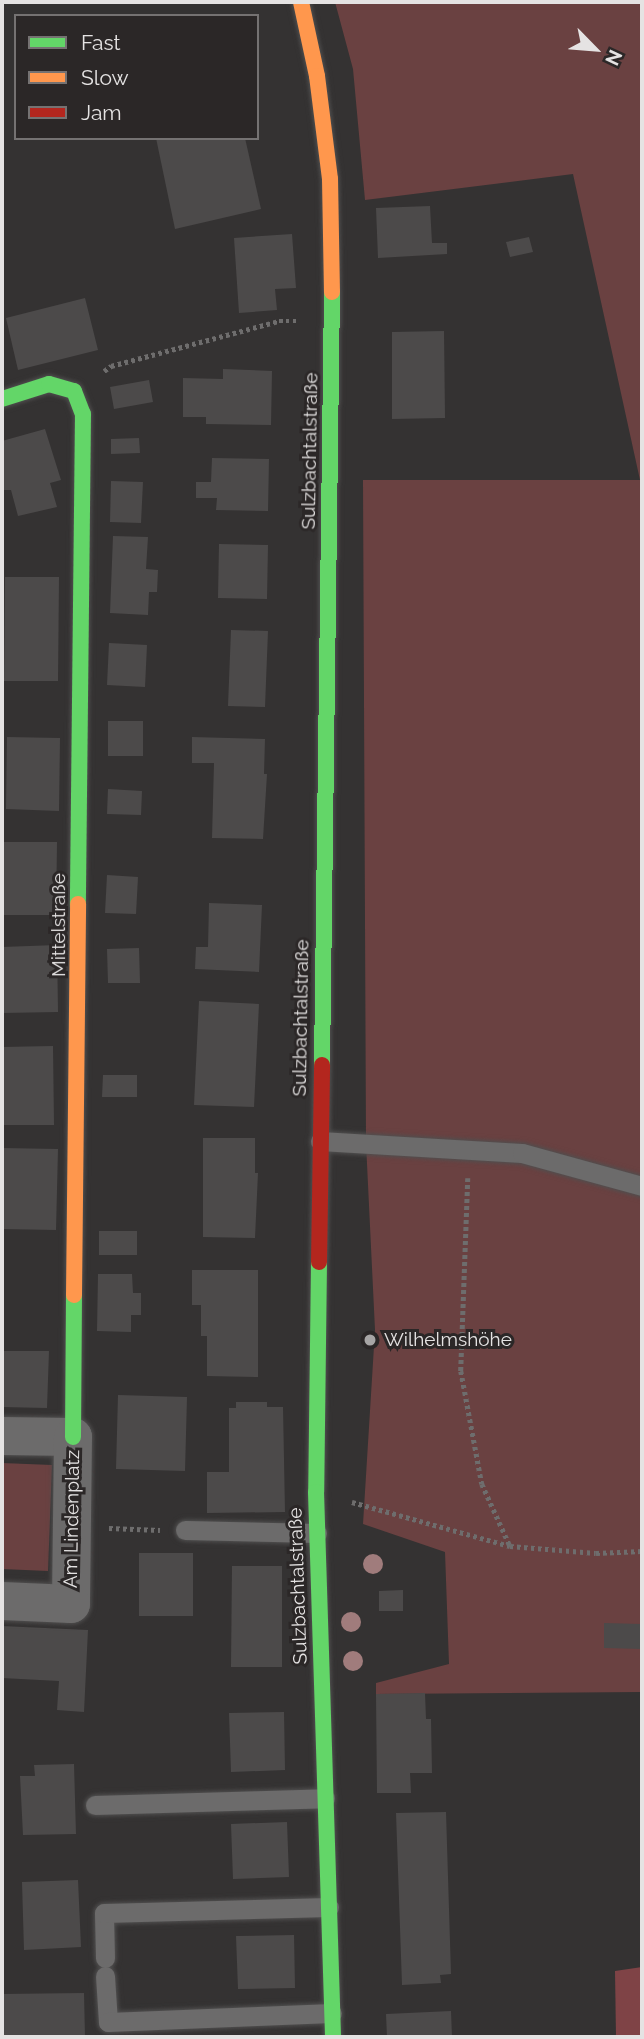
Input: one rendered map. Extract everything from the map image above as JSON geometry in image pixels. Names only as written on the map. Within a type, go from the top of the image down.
[{"type":"main road","name":"Sulzbachtalstraße","points":[[301,2],[317,76],[330,179],[333,295],[316,1492],[333,2037]]},
{"type":"main road","name":"Mittelstraße","points":[[2,399],[49,384],[74,391],[83,414],[74,1437]]},
{"type":"street","name":"Am Lindenplatz","points":[[2,1436],[74,1437],[71,1604],[2,1601]]},
{"type":"lane","points":[[320,1141],[522,1153],[642,1186]]},
{"type":"lane","points":[[185,1531],[317,1533]]},
{"type":"lane","points":[[96,1805],[325,1798]]},
{"type":"lane","points":[[329,1907],[104,1913],[105,1967],[108,2022],[332,2014]]},
{"type":"path","points":[[111,366],[279,321]]},
{"type":"path","points":[[469,1149],[461,1371],[482,1484],[510,1546]]},
{"type":"path","points":[[316,1492],[510,1546],[596,1553],[642,1551]]},
{"type":"path","points":[[71,1527],[185,1531]]},
{"type":"shaded area","points":[[335,2],[642,2],[642,1692],[376,1694],[376,1683],[449,1664],[445,1552],[363,1524],[375,1330],[366,1143],[363,480],[640,480],[573,174],[365,200],[353,69]]},
{"type":"shaded area","points":[[2,1463],[52,1465],[48,1571],[2,1569]]},
{"type":"shaded area","points":[[642,1967],[642,2037],[616,2037],[615,1971]]},
{"type":"building","points":[[156,140],[245,140],[261,209],[175,229]]},
{"type":"building","points":[[430,206],[432,243],[447,243],[447,254],[378,258],[376,208]]},
{"type":"building","points":[[292,234],[296,288],[275,289],[277,310],[239,313],[234,238]]},
{"type":"building","points":[[529,237],[533,252],[510,257],[506,242]]},
{"type":"building","points":[[85,298],[98,350],[18,370],[6,318]]},
{"type":"building","points":[[444,331],[445,418],[392,419],[392,332]]},
{"type":"building","points":[[223,369],[272,371],[271,425],[206,424],[206,417],[183,417],[183,378],[223,379]]},
{"type":"building","points":[[149,380],[153,402],[114,409],[110,387]]},
{"type":"building","points":[[45,429],[61,480],[50,483],[57,507],[18,516],[11,490],[2,490],[2,441]]},
{"type":"building","points":[[139,438],[140,453],[111,454],[111,439]]},
{"type":"building","points":[[212,458],[269,459],[268,511],[216,510],[217,498],[196,498],[196,482],[211,482]]},
{"type":"building","points":[[111,481],[143,482],[141,523],[110,522]]},
{"type":"building","points":[[113,536],[148,537],[146,569],[158,570],[157,592],[149,592],[148,615],[110,613]]},
{"type":"building","points":[[219,544],[268,545],[267,599],[218,598]]},
{"type":"building","points":[[5,577],[59,577],[58,681],[4,681]]},
{"type":"building","points":[[231,630],[268,631],[265,707],[228,706]]},
{"type":"building","points":[[109,643],[147,645],[145,687],[107,685]]},
{"type":"building","points":[[108,721],[143,721],[143,756],[108,756]]},
{"type":"building","points":[[7,737],[60,738],[59,811],[6,809]]},
{"type":"building","points":[[192,737],[265,739],[264,774],[267,774],[263,839],[212,838],[214,763],[192,763]]},
{"type":"building","points":[[108,789],[142,791],[141,815],[107,814]]},
{"type":"building","points":[[2,842],[57,842],[56,915],[2,915]]},
{"type":"building","points":[[107,875],[138,877],[136,914],[105,913]]},
{"type":"building","points":[[209,903],[262,905],[259,972],[195,969],[196,947],[208,947]]},
{"type":"building","points":[[57,945],[58,1012],[2,1013],[2,947]]},
{"type":"building","points":[[139,948],[140,983],[108,983],[107,949]]},
{"type":"building","points":[[199,1001],[259,1004],[254,1107],[194,1105]]},
{"type":"building","points":[[53,1046],[54,1125],[2,1125],[2,1047]]},
{"type":"building","points":[[103,1075],[137,1075],[137,1097],[102,1097]]},
{"type":"building","points":[[203,1138],[255,1138],[255,1173],[258,1173],[255,1238],[203,1237]]},
{"type":"building","points":[[2,1148],[58,1149],[56,1230],[2,1229]]},
{"type":"building","points":[[99,1231],[137,1231],[137,1255],[99,1255]]},
{"type":"building","points":[[192,1270],[258,1270],[258,1377],[207,1376],[207,1336],[201,1336],[201,1305],[192,1305]]},
{"type":"building","points":[[98,1274],[132,1274],[133,1293],[141,1293],[141,1315],[131,1315],[131,1332],[97,1331]]},
{"type":"building","points":[[2,1351],[49,1351],[47,1408],[2,1407]]},
{"type":"building","points":[[118,1395],[187,1397],[185,1471],[116,1469]]},
{"type":"building","points":[[236,1402],[267,1402],[267,1407],[283,1407],[285,1512],[207,1513],[207,1472],[229,1472],[229,1408],[236,1408]]},
{"type":"building","points":[[139,1553],[193,1553],[193,1616],[139,1616]]},
{"type":"building","points":[[232,1566],[282,1566],[282,1667],[231,1667]]},
{"type":"building","points":[[403,1590],[403,1611],[379,1611],[379,1591]]},
{"type":"building","points":[[604,1623],[642,1624],[642,1649],[604,1648]]},
{"type":"building","points":[[2,1626],[88,1630],[84,1712],[57,1710],[59,1681],[2,1678]]},
{"type":"building","points":[[425,1693],[426,1719],[431,1719],[432,1773],[410,1773],[411,1793],[377,1793],[376,1694]]},
{"type":"building","points":[[284,1712],[285,1770],[231,1772],[229,1713]]},
{"type":"building","points":[[74,1764],[76,1834],[23,1835],[20,1776],[35,1776],[34,1765]]},
{"type":"building","points":[[446,1812],[451,1974],[440,1975],[441,1983],[402,1985],[396,1813]]},
{"type":"building","points":[[287,1822],[289,1877],[233,1879],[231,1824]]},
{"type":"building","points":[[78,1880],[81,1947],[24,1950],[22,1882]]},
{"type":"building","points":[[294,1935],[295,1988],[238,1989],[236,1936]]},
{"type":"building","points":[[84,1993],[85,2037],[2,2037],[2,1994]]},
{"type":"building","points":[[451,2011],[452,2037],[387,2037],[386,2014]]},
{"type":"traffic: fast","points":[[322,1065],[332,292]]},
{"type":"traffic: fast","points":[[2,399],[49,384],[74,391],[83,414],[78,904]]},
{"type":"traffic: fast","points":[[319,1262],[316,1492],[333,2037]]},
{"type":"traffic: fast","points":[[73,1437],[74,1295]]},
{"type":"traffic: slow","points":[[301,2],[317,76],[330,179],[332,292]]},
{"type":"traffic: slow","points":[[74,1295],[78,904]]},
{"type":"traffic: jam","points":[[319,1262],[322,1065]]},
{"type":"place","name":"Wilhelmshöhe","points":[[370,1340]]}]
